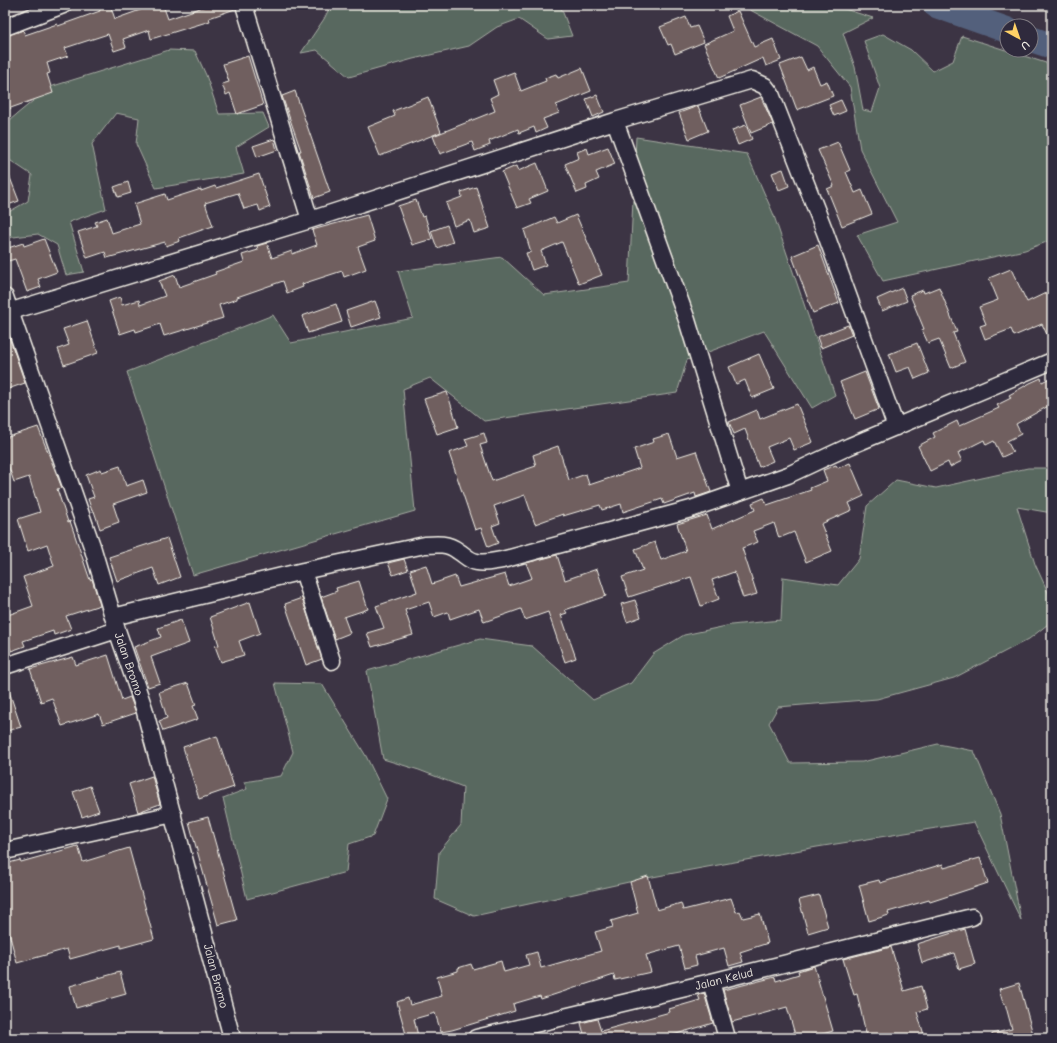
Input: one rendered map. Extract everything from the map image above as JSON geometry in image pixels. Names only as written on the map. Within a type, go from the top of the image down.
[{"type":"street","points":[[5,27],[63,5]]},
{"type":"street","points":[[244,5],[310,220]]},
{"type":"street","points":[[7,307],[310,220],[615,121],[740,82],[752,80],[765,86],[771,94],[825,232],[896,427]]},
{"type":"street","points":[[615,121],[687,320],[740,492]]},
{"type":"street","name":"Jalan Bromo","points":[[7,307],[92,546],[115,623],[144,708],[232,1038]]},
{"type":"street","points":[[5,666],[115,623],[304,571],[438,544],[449,546],[458,550],[469,559],[477,562],[502,560],[691,509],[788,475],[896,427],[1052,361]]},
{"type":"street","points":[[304,571],[332,661]]},
{"type":"street","points":[[5,851],[173,814]]},
{"type":"street","name":"Jalan Kelud","points":[[476,1038],[711,982],[972,917]]},
{"type":"street","points":[[711,982],[727,1038]]},
{"type":"green space","points":[[331,5],[560,5],[572,36],[548,39],[519,19],[497,27],[469,46],[413,59],[349,77],[317,50],[301,53],[324,19]]},
{"type":"green space","points":[[741,5],[832,5],[873,18],[843,33],[855,67],[863,110],[872,112],[880,88],[864,41],[883,34],[911,50],[933,71],[953,61],[962,36],[999,48],[999,58],[1030,58],[1052,65],[1052,240],[1025,250],[883,281],[857,235],[897,222],[860,149],[850,87],[817,46]]},
{"type":"green space","points":[[169,50],[195,51],[206,75],[219,114],[263,113],[269,127],[236,147],[244,174],[156,188],[136,144],[139,118],[116,113],[92,144],[106,209],[69,222],[84,272],[66,275],[57,245],[38,234],[5,238],[5,214],[28,201],[32,175],[5,157],[5,124],[50,87]]},
{"type":"green space","points":[[636,137],[747,154],[773,213],[835,395],[812,408],[764,331],[687,360],[677,393],[484,421],[430,378],[403,389],[415,511],[193,575],[127,372],[273,315],[291,343],[413,318],[398,271],[502,257],[544,295],[629,283]]},
{"type":"green space","points":[[1028,468],[1052,468],[1052,513],[1017,507],[1035,564],[1052,601],[1052,621],[1029,639],[954,678],[877,699],[778,707],[769,723],[790,763],[862,762],[938,744],[974,751],[1000,814],[1021,920],[974,822],[817,847],[647,878],[474,916],[435,899],[439,852],[461,825],[463,787],[419,770],[383,759],[367,671],[480,639],[532,646],[593,700],[631,683],[653,654],[684,635],[731,625],[781,620],[783,577],[838,585],[859,559],[867,506],[896,480],[936,488]]},
{"type":"green space","points":[[275,683],[322,684],[366,756],[387,799],[373,836],[349,844],[346,872],[247,899],[223,798],[247,789],[244,782],[281,776],[293,752]]},
{"type":"building","points":[[98,5],[110,5],[115,19],[143,9],[142,5],[163,5],[168,19],[209,5],[235,5],[235,9],[209,18],[210,21],[151,39],[149,30],[123,39],[126,47],[114,51],[108,34],[65,48],[68,56],[47,63],[50,73],[47,74],[53,93],[5,110],[5,36],[23,30],[25,35],[57,24],[58,26],[100,11]]},
{"type":"building","points":[[738,11],[754,47],[773,39],[781,60],[766,66],[763,58],[719,78],[704,44],[733,31],[727,16]]},
{"type":"building","points":[[686,17],[690,28],[697,26],[704,42],[675,54],[671,44],[668,45],[660,27]]},
{"type":"building","points":[[248,56],[263,105],[237,114],[230,93],[226,95],[222,84],[229,82],[223,64]]},
{"type":"building","points":[[801,57],[807,70],[813,67],[820,84],[827,81],[833,96],[797,110],[780,65]]},
{"type":"building","points":[[582,68],[591,91],[556,105],[559,113],[543,119],[547,128],[536,133],[534,127],[519,133],[518,129],[489,141],[490,145],[475,151],[472,142],[440,154],[433,136],[495,111],[490,98],[498,94],[493,80],[514,72],[521,91],[546,81],[545,78],[556,74],[558,78]]},
{"type":"building","points":[[295,91],[330,192],[314,198],[299,151],[301,151],[282,96]]},
{"type":"building","points":[[597,95],[604,112],[593,117],[586,99]]},
{"type":"building","points":[[428,97],[441,132],[380,156],[368,127],[395,116],[393,111]]},
{"type":"building","points":[[761,97],[773,124],[751,133],[740,105]]},
{"type":"building","points":[[841,100],[846,111],[834,116],[829,105]]},
{"type":"building","points":[[698,106],[708,131],[689,139],[679,113]]},
{"type":"building","points":[[746,125],[752,139],[738,145],[732,130]]},
{"type":"building","points":[[274,139],[277,150],[257,157],[253,146]]},
{"type":"building","points":[[838,142],[850,170],[846,172],[855,193],[862,190],[872,214],[842,226],[827,189],[834,186],[818,150]]},
{"type":"building","points":[[608,147],[615,164],[596,172],[599,179],[586,185],[587,189],[577,193],[565,164],[579,158],[577,152],[587,148],[589,154]]},
{"type":"building","points":[[537,163],[548,191],[529,199],[531,203],[517,208],[502,172],[516,166],[518,171]]},
{"type":"building","points":[[783,169],[789,186],[779,190],[772,173]]},
{"type":"building","points":[[5,170],[7,170],[19,201],[5,206]]},
{"type":"building","points":[[259,174],[270,207],[260,211],[258,205],[244,209],[238,193],[205,203],[213,226],[179,238],[180,241],[166,246],[165,242],[107,258],[105,252],[87,258],[78,232],[97,226],[95,222],[107,218],[112,233],[140,224],[134,204],[165,194],[167,200],[201,189],[201,191],[215,186],[216,188]]},
{"type":"building","points":[[128,182],[131,193],[118,197],[114,187]]},
{"type":"building","points":[[476,187],[490,228],[474,233],[470,220],[454,226],[446,203],[462,197],[461,192]]},
{"type":"building","points":[[416,200],[422,217],[425,216],[432,239],[412,245],[398,206]]},
{"type":"building","points":[[367,215],[375,241],[358,247],[366,269],[344,277],[342,271],[302,284],[303,287],[287,293],[283,281],[219,305],[223,318],[164,336],[160,324],[136,332],[135,329],[120,334],[109,301],[120,297],[122,305],[139,300],[140,305],[165,296],[159,281],[175,275],[179,287],[216,274],[215,272],[244,262],[242,255],[258,250],[257,246],[267,243],[272,258],[292,251],[292,254],[317,245],[312,230]]},
{"type":"building","points":[[576,215],[602,275],[579,284],[562,242],[541,251],[546,265],[532,270],[526,253],[531,252],[524,230],[554,217],[557,223]]},
{"type":"building","points":[[447,225],[453,242],[437,248],[431,231]]},
{"type":"building","points":[[44,239],[57,272],[38,279],[41,287],[27,292],[15,259],[5,262],[5,249],[23,243],[24,246]]},
{"type":"building","points":[[818,245],[839,303],[813,313],[792,256]]},
{"type":"building","points":[[1011,269],[1027,302],[1052,290],[1052,345],[1042,324],[1014,336],[1011,329],[985,339],[980,326],[986,324],[979,307],[998,300],[989,278]]},
{"type":"building","points":[[939,287],[957,332],[953,333],[965,362],[951,368],[939,339],[928,343],[910,295],[923,290],[924,293]]},
{"type":"building","points":[[902,288],[907,301],[882,311],[877,299]]},
{"type":"building","points":[[375,301],[381,317],[351,327],[346,311]]},
{"type":"building","points":[[336,304],[342,322],[308,333],[302,316]]},
{"type":"building","points":[[87,321],[98,353],[64,365],[58,349],[69,345],[63,329]]},
{"type":"building","points":[[848,325],[852,335],[821,348],[817,337]]},
{"type":"building","points":[[5,331],[7,331],[25,383],[5,390]]},
{"type":"building","points":[[917,343],[929,373],[915,379],[910,367],[896,372],[889,354]]},
{"type":"building","points":[[759,354],[774,389],[752,398],[745,380],[736,384],[729,367]]},
{"type":"building","points":[[865,372],[879,409],[855,419],[840,382]]},
{"type":"building","points":[[1052,377],[1052,404],[1016,424],[1021,434],[1007,441],[1013,452],[1002,457],[994,441],[986,445],[984,440],[958,453],[962,461],[950,467],[948,462],[930,471],[918,446],[935,437],[933,433],[957,421],[959,426],[999,408],[997,405],[1011,398],[1009,395],[1041,378],[1042,382]]},
{"type":"building","points":[[447,392],[458,427],[437,434],[424,399]]},
{"type":"building","points":[[797,404],[813,442],[794,450],[789,438],[767,447],[773,461],[759,467],[745,429],[734,434],[729,422],[757,410],[760,419]]},
{"type":"building","points":[[38,427],[62,488],[57,489],[68,522],[70,521],[90,580],[92,579],[100,605],[66,616],[71,629],[54,635],[53,631],[23,641],[25,646],[11,651],[5,634],[5,616],[33,606],[23,577],[54,566],[47,544],[28,551],[18,519],[40,512],[29,477],[14,482],[5,456],[5,438]]},
{"type":"building","points":[[484,433],[487,443],[480,445],[492,481],[536,466],[533,455],[558,446],[569,480],[586,474],[589,485],[640,468],[634,449],[654,442],[653,439],[669,434],[677,457],[696,451],[711,492],[696,497],[695,493],[664,504],[662,499],[623,512],[621,504],[602,510],[600,505],[563,516],[563,514],[535,524],[525,495],[494,506],[500,523],[492,526],[498,543],[488,547],[481,528],[475,530],[449,453],[468,446],[465,439]]},
{"type":"building","points":[[850,463],[864,496],[849,503],[852,510],[821,524],[832,551],[806,562],[794,532],[779,538],[774,523],[753,531],[758,542],[742,548],[757,594],[743,598],[734,572],[712,580],[719,599],[701,606],[691,577],[629,597],[622,577],[643,570],[635,549],[655,542],[661,560],[686,551],[677,524],[707,515],[712,529],[755,510],[752,503],[764,498],[767,505],[811,490],[810,488],[827,481],[823,470],[836,465],[838,468]]},
{"type":"building","points":[[120,466],[126,486],[143,480],[147,492],[113,504],[119,522],[100,529],[88,499],[94,497],[86,475],[101,469],[102,472]]},
{"type":"building","points":[[167,538],[180,577],[159,585],[153,568],[117,581],[109,557]]},
{"type":"building","points":[[557,555],[565,580],[597,569],[606,596],[565,610],[567,613],[561,615],[576,658],[565,662],[548,612],[525,620],[521,609],[484,622],[479,609],[450,619],[448,612],[434,617],[429,602],[405,610],[413,635],[372,647],[367,633],[384,628],[376,606],[417,592],[410,570],[426,565],[432,584],[455,576],[459,587],[505,574],[509,586],[532,578],[526,563]]},
{"type":"building","points":[[404,559],[408,570],[393,575],[388,563]]},
{"type":"building","points":[[359,581],[368,609],[344,617],[350,633],[335,639],[321,597],[337,591],[336,588]]},
{"type":"building","points":[[302,598],[322,659],[306,665],[285,604]]},
{"type":"building","points":[[635,600],[641,617],[627,622],[621,604]]},
{"type":"building","points":[[250,602],[260,633],[239,641],[244,655],[221,662],[215,646],[219,645],[210,617]]},
{"type":"building","points":[[181,620],[189,643],[151,657],[160,683],[148,687],[134,647],[161,637],[158,628]]},
{"type":"building","points":[[108,655],[122,700],[130,697],[136,713],[103,724],[99,714],[62,726],[52,698],[41,702],[30,669],[73,657],[76,665]]},
{"type":"building","points":[[188,683],[196,705],[193,706],[198,719],[163,731],[159,721],[167,718],[159,692]]},
{"type":"building","points":[[7,685],[21,727],[7,731],[5,724],[5,686]]},
{"type":"building","points":[[217,736],[234,787],[199,799],[183,747]]},
{"type":"building","points":[[152,776],[160,804],[138,812],[129,784]]},
{"type":"building","points":[[90,786],[99,811],[82,817],[73,792]]},
{"type":"building","points":[[208,817],[237,920],[218,925],[189,822]]},
{"type":"building","points":[[78,846],[83,862],[129,848],[154,939],[121,948],[121,945],[70,959],[67,949],[17,963],[5,918],[5,864],[20,860],[21,862]]},
{"type":"building","points":[[980,858],[988,883],[930,902],[929,900],[888,912],[889,915],[869,921],[859,885],[879,880],[880,883],[943,864],[944,868]]},
{"type":"building","points":[[648,876],[657,910],[681,903],[683,910],[731,898],[736,912],[740,911],[743,918],[760,914],[768,943],[740,952],[743,962],[729,966],[724,948],[695,956],[697,965],[685,968],[679,946],[646,955],[651,972],[615,980],[614,975],[541,999],[540,996],[513,1004],[515,1011],[452,1030],[441,1032],[435,1013],[414,1019],[418,1036],[407,1038],[397,1002],[408,998],[410,1005],[442,996],[437,977],[458,971],[458,968],[471,964],[473,969],[501,961],[504,972],[529,965],[526,955],[537,952],[541,968],[601,951],[595,932],[613,927],[611,921],[638,913],[630,882]]},
{"type":"building","points":[[819,895],[828,927],[808,933],[799,900]]},
{"type":"building","points":[[965,929],[975,964],[959,969],[954,953],[922,963],[917,944]]},
{"type":"building","points":[[891,947],[904,991],[921,986],[927,1009],[917,1012],[925,1038],[882,1038],[881,1035],[867,1038],[857,994],[854,995],[843,959]]},
{"type":"building","points":[[814,966],[833,1031],[816,1036],[816,1034],[796,1038],[787,1007],[732,1022],[723,990],[775,977],[776,981],[799,974],[798,971]]},
{"type":"building","points":[[120,972],[126,994],[76,1008],[70,986]]},
{"type":"building","points":[[1019,983],[1034,1038],[992,1038],[992,1034],[1012,1029],[1005,1003],[1003,1003],[999,989]]},
{"type":"building","points":[[704,993],[713,1023],[673,1035],[673,1038],[585,1038],[581,1023],[597,1019],[601,1031],[670,1012],[669,1009],[700,1000],[698,995]]},
{"type":"waterway","points":[[936,5],[999,27]]},
{"type":"waterway","points":[[1039,42],[1052,46]]}]
